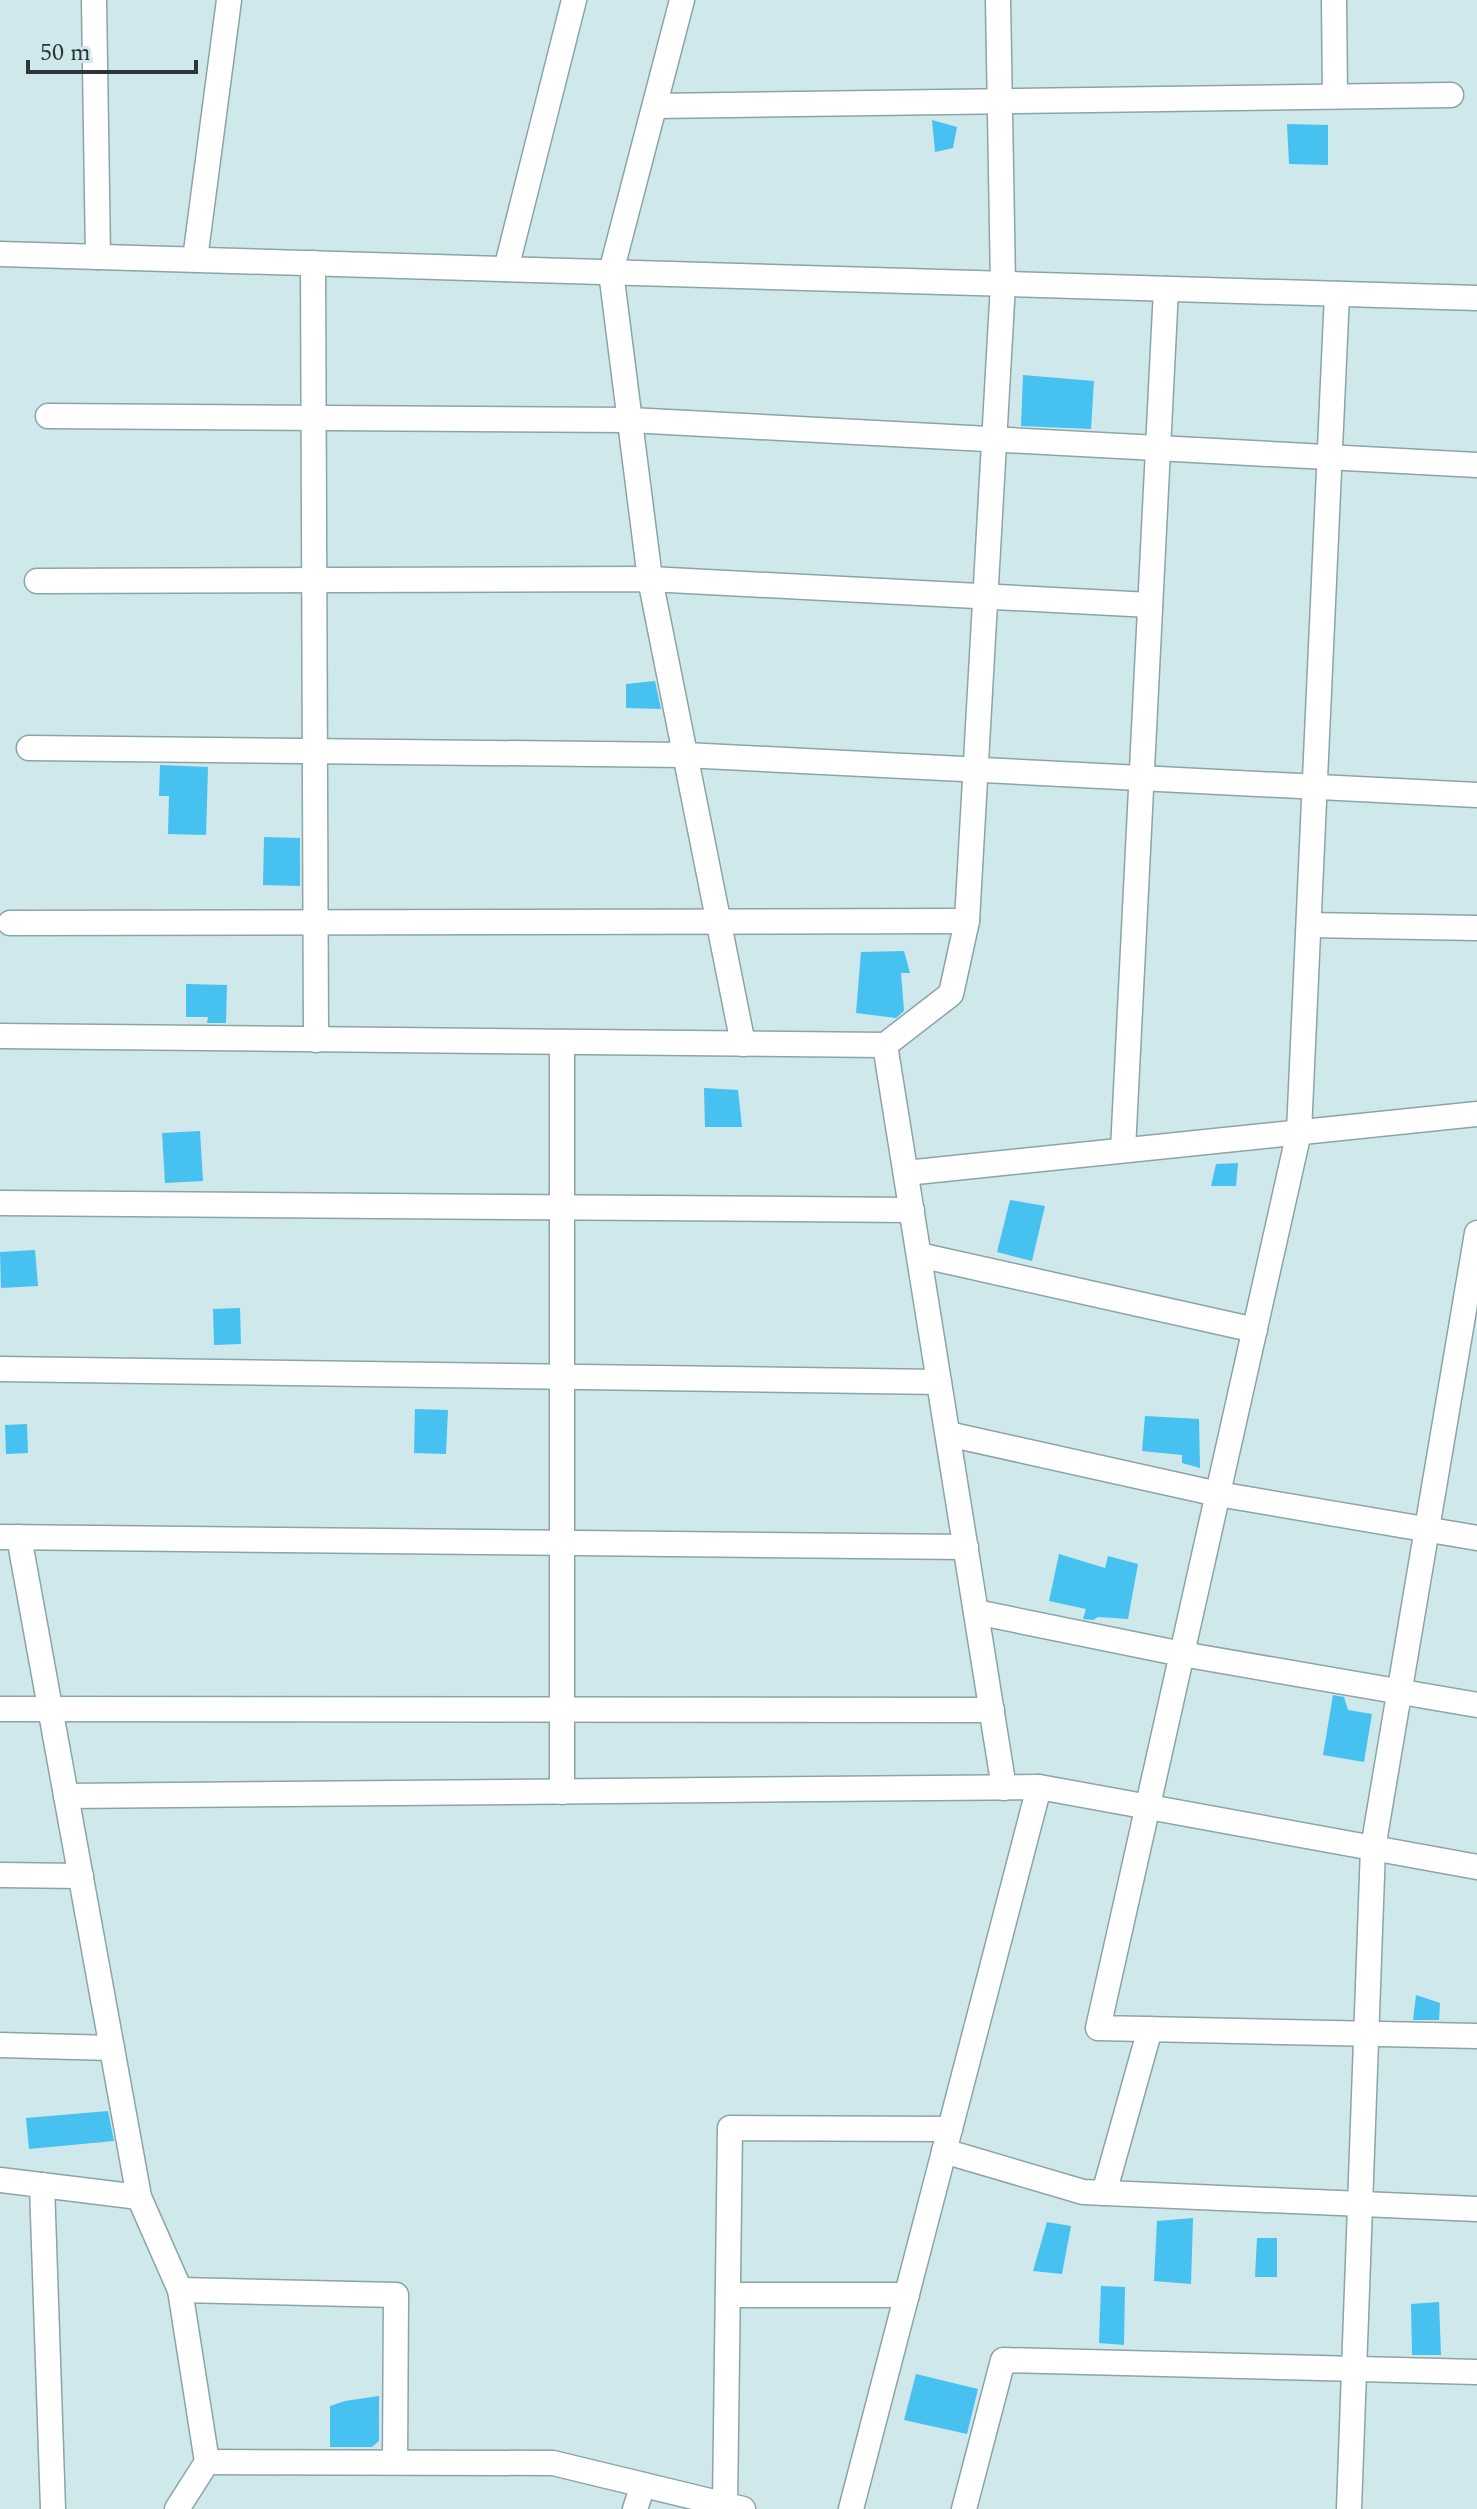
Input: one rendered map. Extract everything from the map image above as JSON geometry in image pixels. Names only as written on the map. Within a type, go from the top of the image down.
[{"type":"street","points":[[94,0],[98,257]]},
{"type":"street","points":[[195,259],[229,0]]},
{"type":"street","points":[[506,269],[574,0]]},
{"type":"street","points":[[682,0],[611,272],[650,579],[743,1044]]},
{"type":"street","points":[[0,1036],[885,1045],[951,994],[967,921],[1003,284],[998,0]]},
{"type":"street","points":[[1334,0],[1335,96]]},
{"type":"street","points":[[655,106],[1451,95]]},
{"type":"street","points":[[0,254],[1477,298]]},
{"type":"street","points":[[313,263],[316,1040]]},
{"type":"street","points":[[1123,1150],[1166,289]]},
{"type":"street","points":[[1337,294],[1299,1132],[1098,2028],[1477,2036]]},
{"type":"street","points":[[48,416],[630,420],[1477,465]]},
{"type":"street","points":[[37,581],[650,579],[1150,605]]},
{"type":"street","points":[[29,748],[685,755],[1477,795]]},
{"type":"street","points":[[10,923],[967,921]]},
{"type":"street","points":[[1309,925],[1477,928]]},
{"type":"street","points":[[562,1042],[562,1792]]},
{"type":"street","points":[[885,1045],[1004,1788]]},
{"type":"street","points":[[906,1173],[1477,1114]]},
{"type":"street","points":[[0,1203],[912,1210]]},
{"type":"street","points":[[1349,2509],[1373,1848],[1477,1233]]},
{"type":"street","points":[[919,1255],[1255,1330]]},
{"type":"street","points":[[0,1369],[939,1382]]},
{"type":"street","points":[[948,1434],[1218,1494],[1477,1538]]},
{"type":"street","points":[[177,2509],[207,2462],[180,2290],[139,2197],[50,1710],[10,1537],[966,1547]]},
{"type":"street","points":[[976,1612],[1182,1654],[1477,1705]]},
{"type":"street","points":[[0,1709],[992,1710]]},
{"type":"street","points":[[66,1796],[1039,1787],[1477,1867]]},
{"type":"street","points":[[851,2509],[1039,1787]]},
{"type":"street","points":[[0,1875],[81,1876]]},
{"type":"street","points":[[1104,2193],[1150,2029]]},
{"type":"street","points":[[0,2045],[112,2048]]},
{"type":"street","points":[[207,2462],[553,2463],[734,2507],[728,2295],[730,2128],[947,2140],[1083,2192],[1477,2209]]},
{"type":"street","points":[[0,2180],[139,2197]]},
{"type":"street","points":[[42,2185],[53,2509]]},
{"type":"street","points":[[180,2290],[396,2295],[395,2462]]},
{"type":"street","points":[[728,2295],[907,2295]]},
{"type":"street","points":[[964,2509],[1003,2360],[1477,2372]]},
{"type":"street","points":[[635,2509],[643,2485]]},
{"type":"building","points":[[932,120],[957,127],[953,148],[935,152]]},
{"type":"building","points":[[1287,124],[1328,125],[1328,165],[1289,164]]},
{"type":"building","points":[[1023,375],[1094,381],[1091,429],[1021,426]]},
{"type":"building","points":[[655,681],[661,709],[626,708],[626,684]]},
{"type":"building","points":[[160,765],[208,767],[206,835],[168,834],[169,796],[159,796]]},
{"type":"building","points":[[264,837],[300,838],[300,886],[263,885]]},
{"type":"building","points":[[904,951],[910,973],[901,973],[904,1011],[896,1018],[856,1013],[861,952]]},
{"type":"building","points":[[186,984],[227,985],[226,1023],[207,1023],[208,1017],[186,1017]]},
{"type":"building","points":[[704,1088],[738,1090],[742,1127],[705,1127]]},
{"type":"building","points":[[200,1131],[203,1181],[165,1183],[162,1133]]},
{"type":"building","points":[[1238,1163],[1236,1186],[1211,1186],[1216,1164]]},
{"type":"building","points":[[1010,1200],[1045,1206],[1032,1261],[997,1252]]},
{"type":"building","points":[[35,1250],[38,1286],[1,1288],[0,1252]]},
{"type":"building","points":[[240,1308],[241,1344],[214,1345],[213,1309]]},
{"type":"building","points":[[415,1409],[448,1410],[446,1454],[414,1453]]},
{"type":"building","points":[[1145,1416],[1199,1419],[1200,1468],[1182,1463],[1182,1455],[1142,1451]]},
{"type":"building","points":[[27,1424],[28,1453],[6,1454],[5,1425]]},
{"type":"building","points":[[1059,1554],[1105,1568],[1108,1556],[1138,1564],[1128,1619],[1083,1619],[1086,1609],[1049,1601]]},
{"type":"building","points":[[1333,1695],[1344,1697],[1348,1710],[1372,1714],[1364,1762],[1323,1755]]},
{"type":"building","points":[[1416,1995],[1440,2003],[1439,2020],[1413,2020]]},
{"type":"building","points":[[108,2111],[114,2141],[29,2149],[26,2118]]},
{"type":"building","points":[[1193,2218],[1191,2284],[1154,2281],[1157,2221]]},
{"type":"building","points":[[1047,2222],[1071,2226],[1062,2274],[1033,2271]]},
{"type":"building","points":[[1257,2238],[1277,2238],[1277,2277],[1255,2277]]},
{"type":"building","points":[[1101,2286],[1125,2287],[1124,2345],[1099,2343]]},
{"type":"building","points":[[1439,2302],[1441,2355],[1412,2355],[1411,2304]]},
{"type":"building","points":[[916,2374],[978,2389],[967,2434],[904,2420]]},
{"type":"building","points":[[379,2396],[379,2441],[372,2447],[330,2447],[330,2406]]}]
